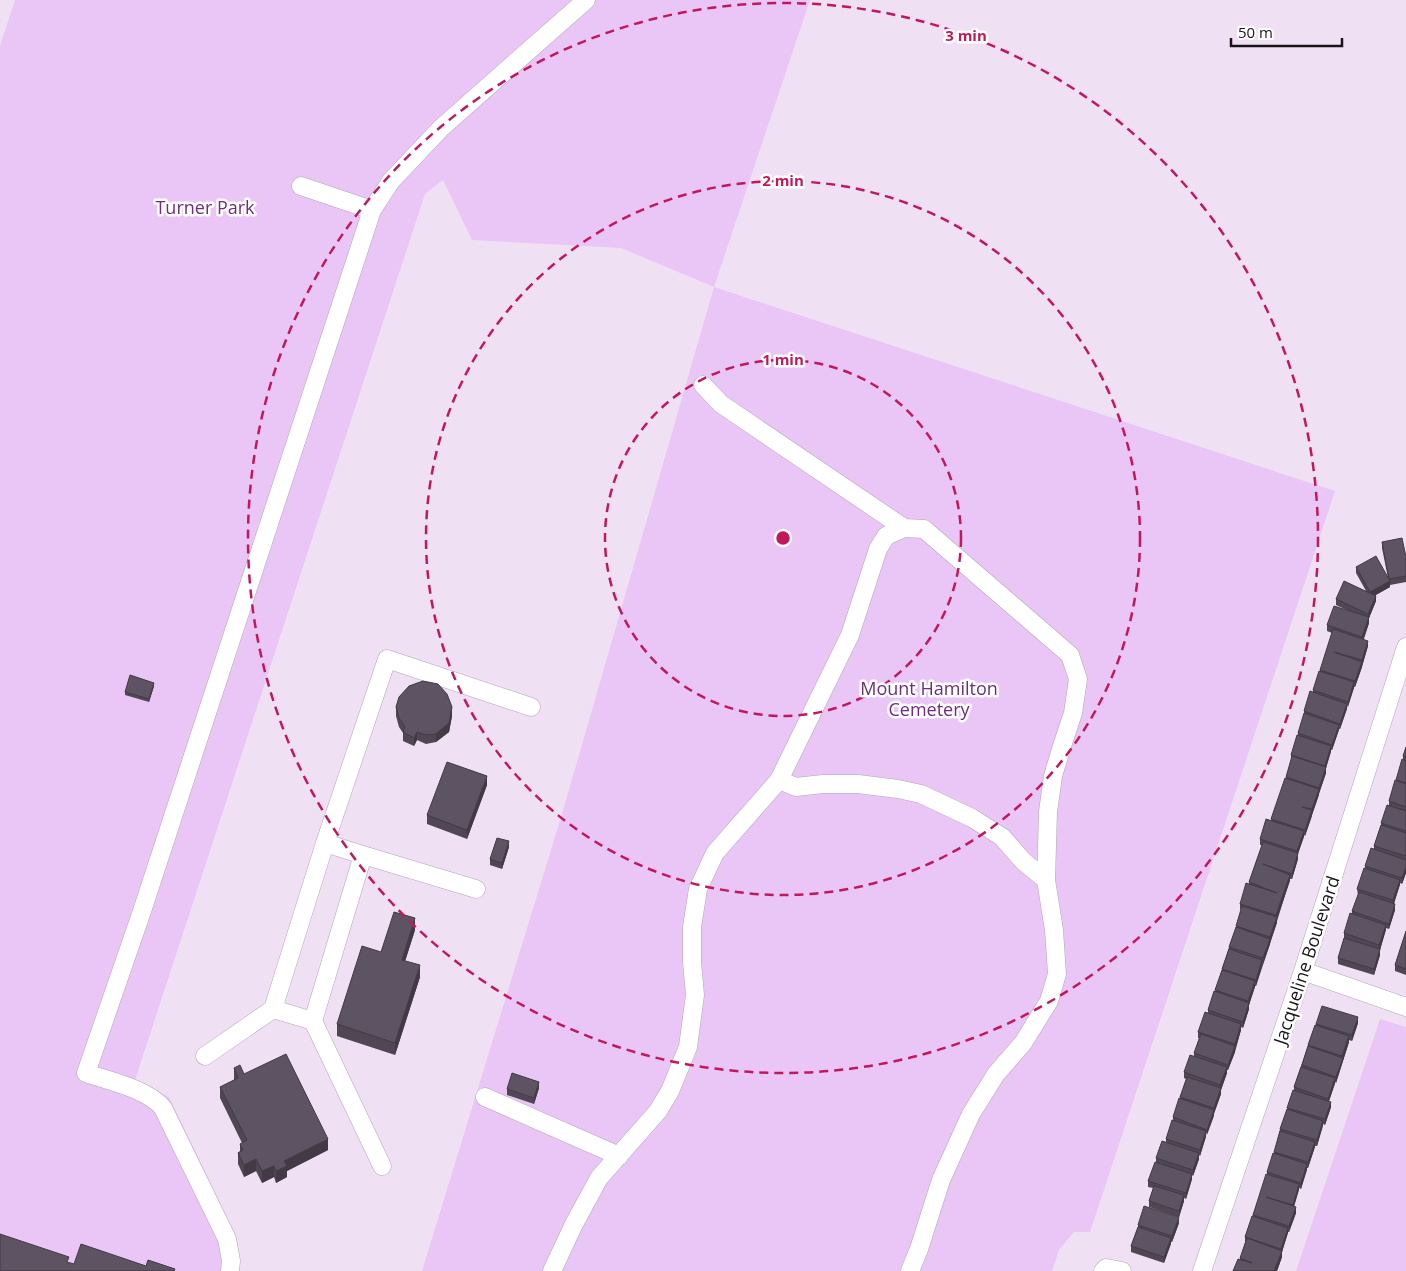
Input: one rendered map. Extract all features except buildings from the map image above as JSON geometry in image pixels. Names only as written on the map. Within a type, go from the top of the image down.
[{"type":"street","points":[[230,1271],[231,1261],[227,1239],[164,1108],[158,1101],[146,1094],[86,1073],[147,895],[372,210],[391,180],[442,128],[586,0]]},
{"type":"street","points":[[301,186],[372,210]]},
{"type":"street","points":[[703,385],[721,404],[904,528]]},
{"type":"street","points":[[552,1271],[574,1224],[599,1178],[658,1111],[670,1091],[688,1047],[695,995],[692,962],[692,927],[698,889],[715,853],[778,780],[850,635],[878,549],[886,536],[904,528],[924,529],[1070,655],[1078,679],[1073,713],[1052,785],[1048,812],[1046,880],[1054,930],[1056,974],[1049,1001],[1023,1043],[996,1074],[971,1114],[941,1180],[919,1250],[910,1271]]},
{"type":"street","name":"Jacqueline Boulevard","points":[[1202,1271],[1303,971],[1406,647]]},
{"type":"street","points":[[205,1056],[273,1009],[325,843],[387,659],[531,707]]},
{"type":"street","points":[[778,780],[796,787],[824,784],[858,784],[921,794],[972,818],[1002,837],[1023,861],[1046,880]]},
{"type":"street","points":[[325,843],[476,889]]},
{"type":"street","points":[[363,855],[313,1022],[382,1166]]},
{"type":"street","points":[[1303,971],[1406,1007]]},
{"type":"street","points":[[273,1009],[313,1022]]},
{"type":"street","points":[[485,1097],[619,1156]]},
{"type":"street","points":[[1103,1271],[1106,1268],[1122,1271]]},
{"type":"green space","name":"Turner Park","points":[[15,0],[810,0],[714,287],[621,248],[472,240],[443,180],[425,194],[135,1080],[169,1097],[235,1234],[239,1271],[0,1271],[0,46]]},
{"type":"green space","name":"Mount Hamilton Cemetery","points":[[714,287],[1335,491],[1090,1232],[1074,1232],[1059,1250],[1052,1271],[422,1271],[562,814]]},
{"type":"green space","points":[[1380,1019],[1406,1027],[1406,1271],[1296,1271]]}]
